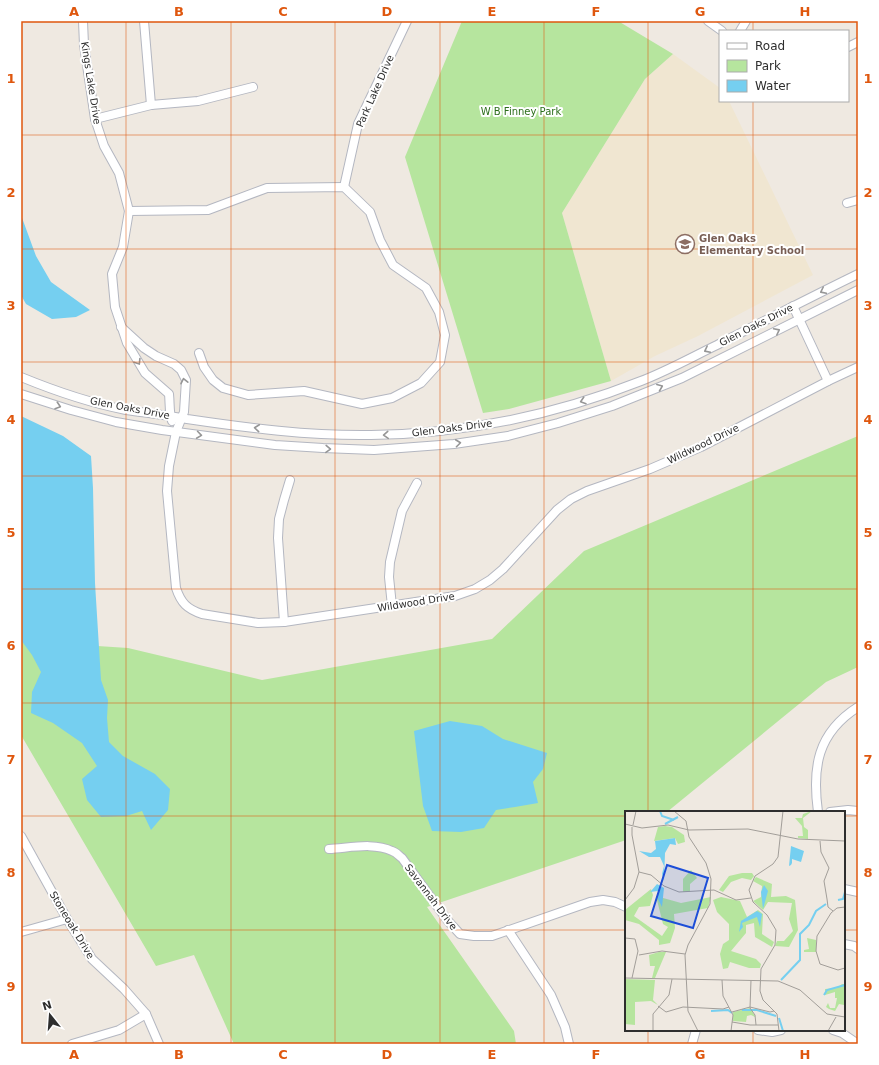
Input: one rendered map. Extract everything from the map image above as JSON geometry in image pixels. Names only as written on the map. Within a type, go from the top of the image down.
[{"type":"street","name":"Kings Lake Drive","points":[[83,21],[84,45],[95,119],[104,146],[119,173],[129,212],[123,247],[112,274],[115,307],[126,343],[145,373],[169,394],[170,417],[176,432]]},
{"type":"street","points":[[144,21],[151,105]]},
{"type":"street","name":"Park Lake Drive","points":[[344,187],[358,124],[407,21]]},
{"type":"street","points":[[708,21],[721,30]]},
{"type":"street","points":[[741,30],[746,21]]},
{"type":"street","points":[[849,46],[858,42]]},
{"type":"street","points":[[95,119],[151,105],[198,101],[253,87]]},
{"type":"street","points":[[129,212],[208,210],[267,188],[344,187],[370,212],[380,240],[393,265],[426,288],[439,312],[444,335],[440,362],[421,383],[392,398],[362,404],[304,392],[248,395],[223,388],[213,380],[204,367],[199,353]]},
{"type":"street","points":[[847,204],[858,200]]},
{"type":"street","name":"Glen Oaks Drive","points":[[21,377],[90,401],[170,417],[227,425],[326,435],[373,435],[452,430],[494,424],[561,408],[643,380],[679,364],[858,274]]},
{"type":"street","name":"Glen Oaks Drive","points":[[21,394],[71,410],[116,422],[176,432],[275,445],[374,450],[454,444],[508,436],[558,423],[612,406],[682,378],[858,290]]},
{"type":"street","points":[[793,306],[828,381]]},
{"type":"street","points":[[120,327],[144,348],[156,356],[174,364],[181,370],[186,380],[184,412],[176,432]]},
{"type":"street","name":"Wildwood Drive","points":[[176,432],[167,491],[176,588],[179,597],[185,605],[202,614],[258,623],[284,622],[455,596],[475,589],[490,580],[503,569],[557,510],[571,499],[587,490],[650,469],[701,446],[858,367]]},
{"type":"street","points":[[284,622],[278,538],[281,513],[290,480]]},
{"type":"street","points":[[392,606],[389,576],[390,562],[402,511],[417,483]]},
{"type":"street","points":[[818,811],[815,782],[817,764],[822,747],[832,731],[843,718],[858,707]]},
{"type":"street","points":[[839,811],[858,811]]},
{"type":"street","name":"Stoneoak Drive","points":[[21,836],[67,919],[92,959],[124,989],[146,1014],[159,1044]]},
{"type":"street","name":"Savannah Drive","points":[[329,850],[365,846],[379,847],[394,851],[402,858],[448,921],[460,934],[492,936],[590,902],[603,900],[615,902],[625,907]]},
{"type":"street","points":[[845,889],[858,892]]},
{"type":"street","points":[[21,932],[67,919]]},
{"type":"street","points":[[508,930],[551,995],[565,1027],[569,1044]]},
{"type":"street","points":[[845,944],[854,946],[858,949]]},
{"type":"street","points":[[72,1044],[119,1030],[146,1014]]},
{"type":"street","points":[[692,1044],[696,1031]]},
{"type":"street","points":[[765,1031],[776,1031]]},
{"type":"street","points":[[836,1031],[842,1033],[858,1044]]},
{"type":"shaded area","name":"Glen Oaks Elementary School","points":[[673,54],[719,87],[719,102],[729,102],[813,275],[698,336],[655,356],[611,381],[562,213],[645,79]]},
{"type":"green space","name":"W B Finney Park","points":[[462,21],[618,21],[673,54],[645,79],[562,213],[611,381],[509,409],[483,413],[405,157]]},
{"type":"green space","points":[[858,436],[858,667],[826,682],[668,811],[625,811],[625,840],[427,907],[514,1031],[516,1044],[234,1044],[194,955],[156,966],[21,735],[21,641],[128,648],[262,680],[492,639],[584,551]]},
{"type":"water","points":[[21,215],[36,256],[51,282],[90,310],[76,317],[52,319],[26,304],[21,295]]},
{"type":"water","points":[[21,416],[63,436],[91,456],[95,583],[101,680],[108,700],[107,718],[109,742],[123,756],[155,774],[170,789],[168,810],[151,830],[142,811],[126,816],[101,817],[87,800],[82,779],[97,766],[82,743],[53,723],[31,713],[32,692],[41,672],[32,655],[21,640]]},
{"type":"water","points":[[450,721],[482,726],[503,739],[547,753],[543,769],[533,782],[538,803],[496,810],[484,828],[461,832],[432,831],[423,806],[414,731]]},
{"type":"place","name":"Glen Oaks Elementary School","points":[[685,244]]}]
